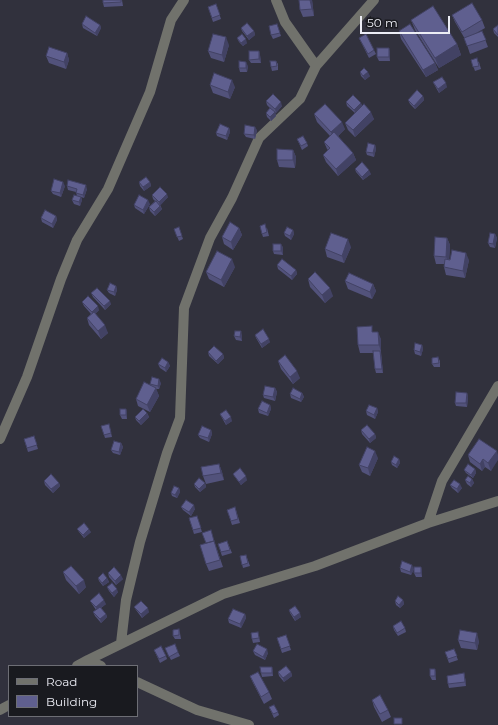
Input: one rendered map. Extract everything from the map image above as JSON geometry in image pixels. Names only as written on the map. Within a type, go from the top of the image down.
[{"type":"street","points":[[0,439],[27,377],[61,279],[77,240],[108,189],[150,92],[171,20],[184,0]]},
{"type":"street","points":[[276,0],[285,22],[316,66]]},
{"type":"street","points":[[121,643],[126,600],[140,542],[167,453],[180,418],[184,308],[210,238],[232,198],[259,138],[300,99],[316,66],[374,0]]},
{"type":"street","points":[[428,523],[442,481],[498,386]]},
{"type":"street","points":[[79,665],[223,594],[315,566],[428,523],[498,501]]},
{"type":"street","points":[[88,660],[99,665]]},
{"type":"street","points":[[138,682],[197,710],[249,725]]},
{"type":"building","points":[[103,0],[121,0],[121,2],[103,3]]},
{"type":"building","points":[[299,0],[310,0],[312,9],[300,10]]},
{"type":"building","points":[[472,3],[482,20],[462,32],[452,15]]},
{"type":"building","points":[[216,4],[220,15],[212,18],[208,7]]},
{"type":"building","points":[[433,6],[457,44],[435,58],[411,20]]},
{"type":"building","points":[[86,16],[100,25],[95,33],[82,24]]},
{"type":"building","points":[[247,23],[254,31],[247,36],[241,28]]},
{"type":"building","points":[[277,24],[280,33],[271,35],[269,26]]},
{"type":"building","points":[[410,24],[435,63],[423,70],[399,31]]},
{"type":"building","points":[[498,25],[498,35],[493,29]]},
{"type":"building","points":[[482,31],[486,40],[467,46],[464,38]]},
{"type":"building","points":[[213,34],[226,37],[222,55],[208,51]]},
{"type":"building","points":[[242,34],[246,39],[241,43],[237,38]]},
{"type":"building","points":[[366,34],[374,50],[368,54],[359,38]]},
{"type":"building","points":[[49,47],[67,53],[64,62],[46,56]]},
{"type":"building","points":[[377,48],[389,48],[389,57],[377,57]]},
{"type":"building","points":[[249,51],[259,51],[259,59],[249,60]]},
{"type":"building","points":[[477,58],[479,66],[473,67],[471,60]]},
{"type":"building","points":[[239,61],[246,62],[246,68],[239,68]]},
{"type":"building","points":[[270,61],[276,61],[277,66],[271,67]]},
{"type":"building","points":[[364,68],[368,72],[363,76],[360,72]]},
{"type":"building","points":[[214,73],[232,80],[228,92],[210,85]]},
{"type":"building","points":[[442,77],[446,83],[438,89],[433,82]]},
{"type":"building","points":[[417,90],[423,96],[414,106],[408,100]]},
{"type":"building","points":[[273,94],[281,102],[275,109],[266,101]]},
{"type":"building","points":[[353,95],[361,103],[354,110],[346,102]]},
{"type":"building","points":[[325,104],[342,122],[331,132],[314,114]]},
{"type":"building","points":[[364,104],[371,112],[353,130],[345,123]]},
{"type":"building","points":[[270,108],[275,112],[270,117],[266,113]]},
{"type":"building","points":[[220,124],[229,128],[226,136],[216,133]]},
{"type":"building","points":[[245,125],[255,127],[254,135],[244,134]]},
{"type":"building","points":[[334,132],[353,153],[336,169],[323,155],[330,148],[324,142]]},
{"type":"building","points":[[303,136],[307,143],[301,146],[297,139]]},
{"type":"building","points":[[368,143],[375,145],[373,153],[366,152]]},
{"type":"building","points":[[277,149],[293,150],[293,160],[277,160]]},
{"type":"building","points":[[362,162],[369,170],[362,177],[355,169]]},
{"type":"building","points":[[146,177],[150,182],[143,187],[139,182]]},
{"type":"building","points":[[54,179],[63,182],[60,193],[51,191]]},
{"type":"building","points":[[68,180],[86,185],[83,195],[76,193],[77,189],[67,186]]},
{"type":"building","points":[[160,187],[167,194],[159,202],[152,195]]},
{"type":"building","points":[[74,195],[81,197],[79,202],[72,200]]},
{"type":"building","points":[[139,195],[148,200],[143,210],[134,205]]},
{"type":"building","points":[[156,201],[160,206],[154,212],[149,207]]},
{"type":"building","points":[[45,210],[56,216],[52,224],[41,218]]},
{"type":"building","points":[[230,222],[239,228],[231,242],[222,237]]},
{"type":"building","points":[[265,224],[267,232],[262,234],[260,226]]},
{"type":"building","points":[[179,227],[182,236],[177,237],[174,229]]},
{"type":"building","points":[[287,227],[293,230],[290,236],[284,233]]},
{"type":"building","points":[[331,233],[348,239],[342,256],[325,249]]},
{"type":"building","points":[[490,233],[495,234],[493,244],[488,243]]},
{"type":"building","points":[[435,237],[447,238],[446,257],[434,256]]},
{"type":"building","points":[[273,244],[281,244],[281,251],[273,251]]},
{"type":"building","points":[[452,250],[466,253],[463,271],[444,267],[445,259],[450,260]]},
{"type":"building","points":[[217,251],[232,259],[221,280],[206,272]]},
{"type":"building","points":[[282,259],[296,270],[291,276],[277,265]]},
{"type":"building","points":[[315,272],[330,288],[322,295],[308,279]]},
{"type":"building","points":[[349,273],[373,284],[370,292],[345,281]]},
{"type":"building","points":[[110,283],[116,286],[114,292],[107,290]]},
{"type":"building","points":[[97,288],[110,301],[104,306],[91,293]]},
{"type":"building","points":[[88,296],[98,306],[92,312],[82,302]]},
{"type":"building","points":[[94,312],[105,325],[98,331],[87,318]]},
{"type":"building","points":[[372,326],[372,332],[378,332],[379,345],[358,345],[357,327]]},
{"type":"building","points":[[263,329],[269,339],[261,344],[255,335]]},
{"type":"building","points":[[235,331],[241,331],[240,337],[234,336]]},
{"type":"building","points":[[415,343],[422,345],[420,352],[414,350]]},
{"type":"building","points":[[214,346],[223,354],[216,361],[208,352]]},
{"type":"building","points":[[373,351],[380,351],[382,369],[375,369]]},
{"type":"building","points":[[285,355],[297,371],[290,377],[278,361]]},
{"type":"building","points":[[438,357],[439,363],[432,364],[432,358]]},
{"type":"building","points":[[162,358],[168,362],[165,368],[158,364]]},
{"type":"building","points":[[152,377],[159,379],[158,386],[150,384]]},
{"type":"building","points":[[144,382],[156,388],[147,405],[136,399]]},
{"type":"building","points":[[265,386],[275,388],[273,397],[263,395]]},
{"type":"building","points":[[293,388],[302,393],[300,399],[290,394]]},
{"type":"building","points":[[456,392],[467,393],[466,403],[455,403]]},
{"type":"building","points":[[262,401],[270,405],[267,413],[258,409]]},
{"type":"building","points":[[369,405],[377,408],[374,415],[366,411]]},
{"type":"building","points":[[120,409],[126,409],[126,415],[120,415]]},
{"type":"building","points":[[143,409],[147,413],[139,421],[135,417]]},
{"type":"building","points":[[226,410],[231,417],[225,421],[220,414]]},
{"type":"building","points":[[109,424],[111,433],[104,435],[101,426]]},
{"type":"building","points":[[367,425],[375,434],[369,439],[361,430]]},
{"type":"building","points":[[202,426],[211,430],[208,438],[198,435]]},
{"type":"building","points":[[34,436],[37,445],[27,448],[24,439]]},
{"type":"building","points":[[479,439],[497,451],[488,463],[483,459],[480,464],[468,455]]},
{"type":"building","points":[[114,441],[121,443],[119,452],[111,450]]},
{"type":"building","points":[[367,447],[375,451],[368,468],[359,465]]},
{"type":"building","points":[[394,456],[399,459],[396,465],[391,462]]},
{"type":"building","points":[[219,464],[221,473],[203,476],[201,467]]},
{"type":"building","points":[[468,464],[475,469],[471,475],[464,470]]},
{"type":"building","points":[[240,468],[246,476],[239,482],[233,474]]},
{"type":"building","points":[[51,474],[59,483],[51,489],[44,481]]},
{"type":"building","points":[[468,476],[472,479],[470,483],[465,480]]},
{"type":"building","points":[[199,478],[205,483],[199,489],[194,484]]},
{"type":"building","points":[[454,480],[460,484],[457,489],[450,485]]},
{"type":"building","points":[[174,486],[179,488],[175,495],[171,493]]},
{"type":"building","points":[[186,500],[194,505],[189,512],[181,507]]},
{"type":"building","points":[[235,507],[238,519],[231,521],[227,510]]},
{"type":"building","points":[[197,516],[201,528],[193,530],[189,518]]},
{"type":"building","points":[[84,523],[89,529],[83,535],[77,529]]},
{"type":"building","points":[[211,530],[214,541],[206,543],[202,533]]},
{"type":"building","points":[[214,541],[220,560],[206,564],[200,545]]},
{"type":"building","points":[[227,541],[230,550],[221,552],[218,544]]},
{"type":"building","points":[[246,555],[248,563],[242,565],[240,556]]},
{"type":"building","points":[[402,561],[412,565],[410,572],[400,568]]},
{"type":"building","points":[[71,566],[84,580],[76,586],[63,572]]},
{"type":"building","points":[[114,567],[121,575],[115,581],[108,573]]},
{"type":"building","points":[[414,567],[421,567],[421,573],[414,573]]},
{"type":"building","points":[[103,573],[107,578],[102,583],[98,578]]},
{"type":"building","points":[[112,583],[117,589],[112,593],[107,587]]},
{"type":"building","points":[[99,593],[104,600],[96,607],[90,601]]},
{"type":"building","points":[[398,596],[403,600],[399,605],[395,601]]},
{"type":"building","points":[[141,601],[148,608],[141,614],[134,607]]},
{"type":"building","points":[[295,606],[300,613],[294,617],[289,610]]},
{"type":"building","points":[[100,607],[106,614],[100,619],[93,612]]},
{"type":"building","points":[[233,609],[245,614],[240,624],[228,619]]},
{"type":"building","points":[[401,621],[405,628],[397,633],[393,626]]},
{"type":"building","points":[[179,629],[179,635],[173,636],[173,630]]},
{"type":"building","points":[[460,630],[477,633],[475,643],[458,640]]},
{"type":"building","points":[[258,632],[259,638],[252,639],[251,633]]},
{"type":"building","points":[[286,635],[290,646],[281,649],[277,638]]},
{"type":"building","points":[[175,644],[178,652],[169,657],[165,648]]},
{"type":"building","points":[[257,644],[267,649],[263,657],[253,651]]},
{"type":"building","points":[[161,646],[166,656],[159,659],[154,650]]},
{"type":"building","points":[[454,649],[457,656],[448,659],[445,652]]},
{"type":"building","points":[[286,666],[291,672],[283,678],[278,672]]},
{"type":"building","points":[[260,667],[272,667],[272,673],[261,673]]},
{"type":"building","points":[[430,669],[435,669],[435,676],[430,676]]},
{"type":"building","points":[[258,672],[269,692],[261,697],[250,676]]},
{"type":"building","points":[[464,673],[465,682],[448,684],[447,676]]},
{"type":"building","points":[[380,695],[388,710],[380,714],[372,700]]},
{"type":"building","points":[[274,705],[278,712],[273,714],[269,707]]},
{"type":"building","points":[[394,718],[402,718],[402,724],[394,724]]}]
